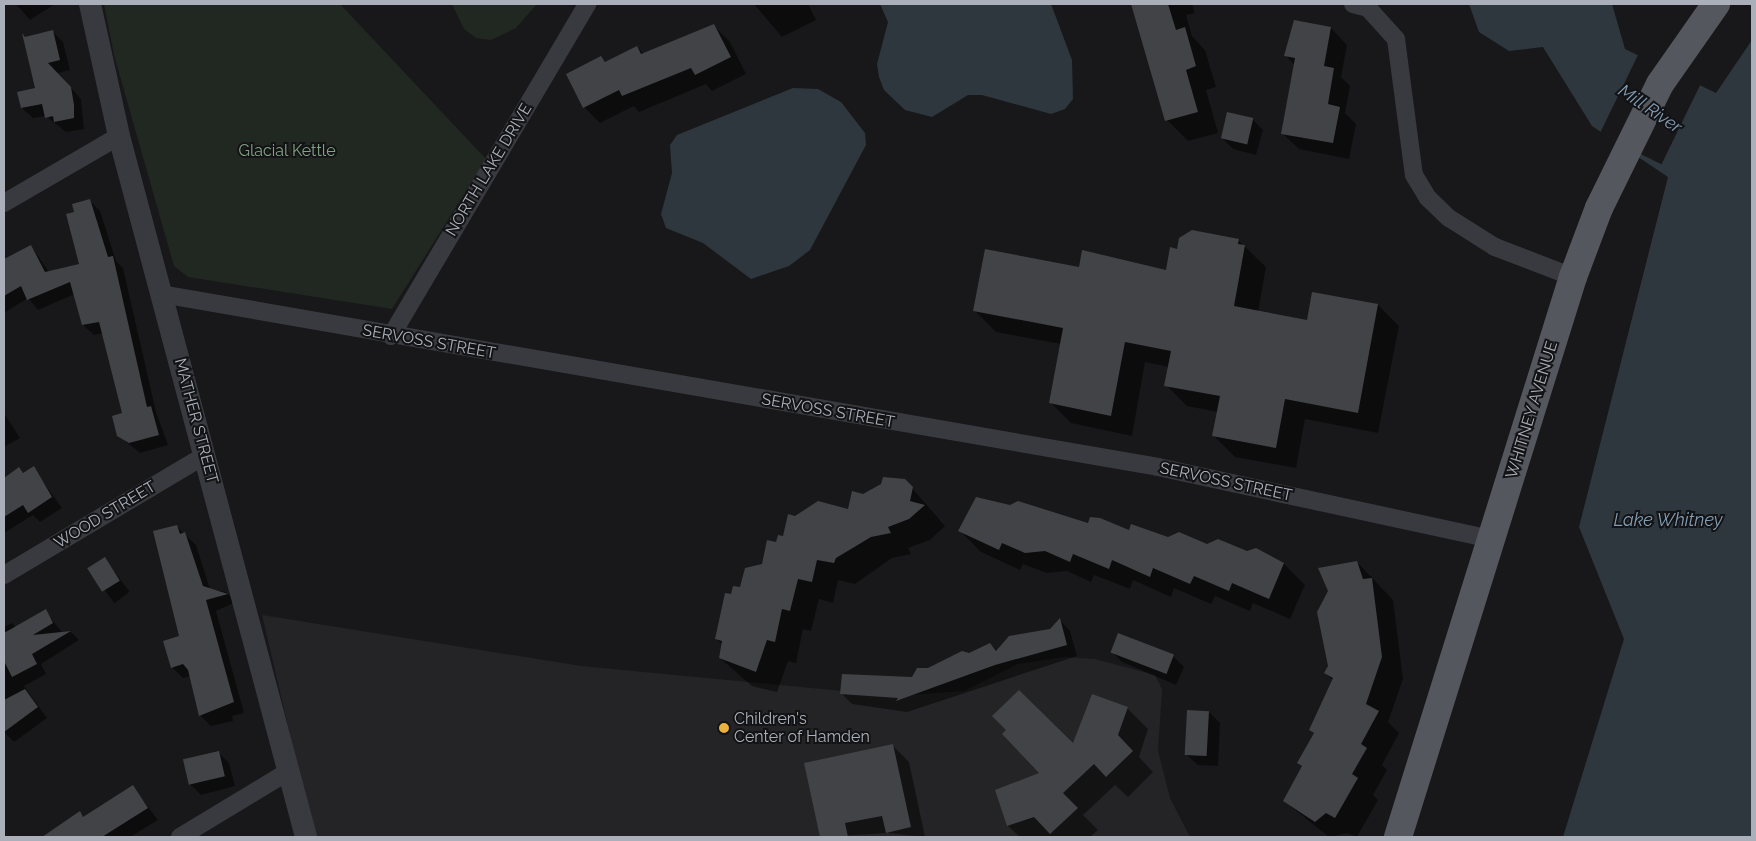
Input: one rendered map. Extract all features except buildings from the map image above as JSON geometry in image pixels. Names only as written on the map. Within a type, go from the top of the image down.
[{"type":"main road","name":"WHITNEY AVENUE","points":[[1398,837],[1572,278],[1621,159],[1674,61],[1716,4]]},
{"type":"street","name":"MATHER STREET","points":[[90,4],[119,136],[306,837]]},
{"type":"street","name":"NORTH LAKE DRIVE","points":[[390,336],[587,4]]},
{"type":"street","points":[[1353,4],[1368,8],[1396,38],[1414,175],[1428,198],[1449,218],[1495,247],[1572,278]]},
{"type":"street","points":[[4,203],[119,136]]},
{"type":"street","name":"SERVOSS STREET","points":[[161,294],[390,336],[1158,467],[1492,539]]},
{"type":"street","name":"WOOD STREET","points":[[4,576],[205,455]]},
{"type":"street","points":[[180,837],[289,771]]},
{"type":"shaded area","name":"Children's Center of Hamden","points":[[262,615],[581,666],[894,696],[964,691],[1018,664],[1065,657],[1095,659],[1155,675],[1162,689],[1158,751],[1170,798],[1190,837],[314,837]]},
{"type":"green space","name":"Glacial Kettle","points":[[104,4],[340,4],[486,159],[392,309],[188,277],[174,266],[114,55]]},
{"type":"green space","points":[[452,4],[537,4],[516,28],[491,40],[476,38],[464,29]]},
{"type":"water","points":[[880,4],[1051,4],[1072,60],[1073,99],[1065,109],[1051,114],[982,95],[968,95],[932,117],[905,110],[884,90],[879,77],[877,64],[888,22]]},
{"type":"water","name":"Lake Whitney","points":[[1469,4],[1612,4],[1625,49],[1716,93],[1752,40],[1752,837],[1563,837],[1624,639],[1579,527],[1668,177],[1592,126],[1543,47],[1509,51],[1479,32]]},
{"type":"water","points":[[793,88],[818,89],[841,102],[865,133],[866,145],[810,250],[789,266],[751,279],[703,243],[666,228],[661,214],[672,173],[670,145],[677,135]]},
{"type":"pier","points":[[1639,53],[1701,83],[1662,164],[1600,134]]},
{"type":"place","name":"Children's Center of Hamden","points":[[724,728]]},
{"type":"water label","name":"Mill River","points":[[1650,109]]}]
